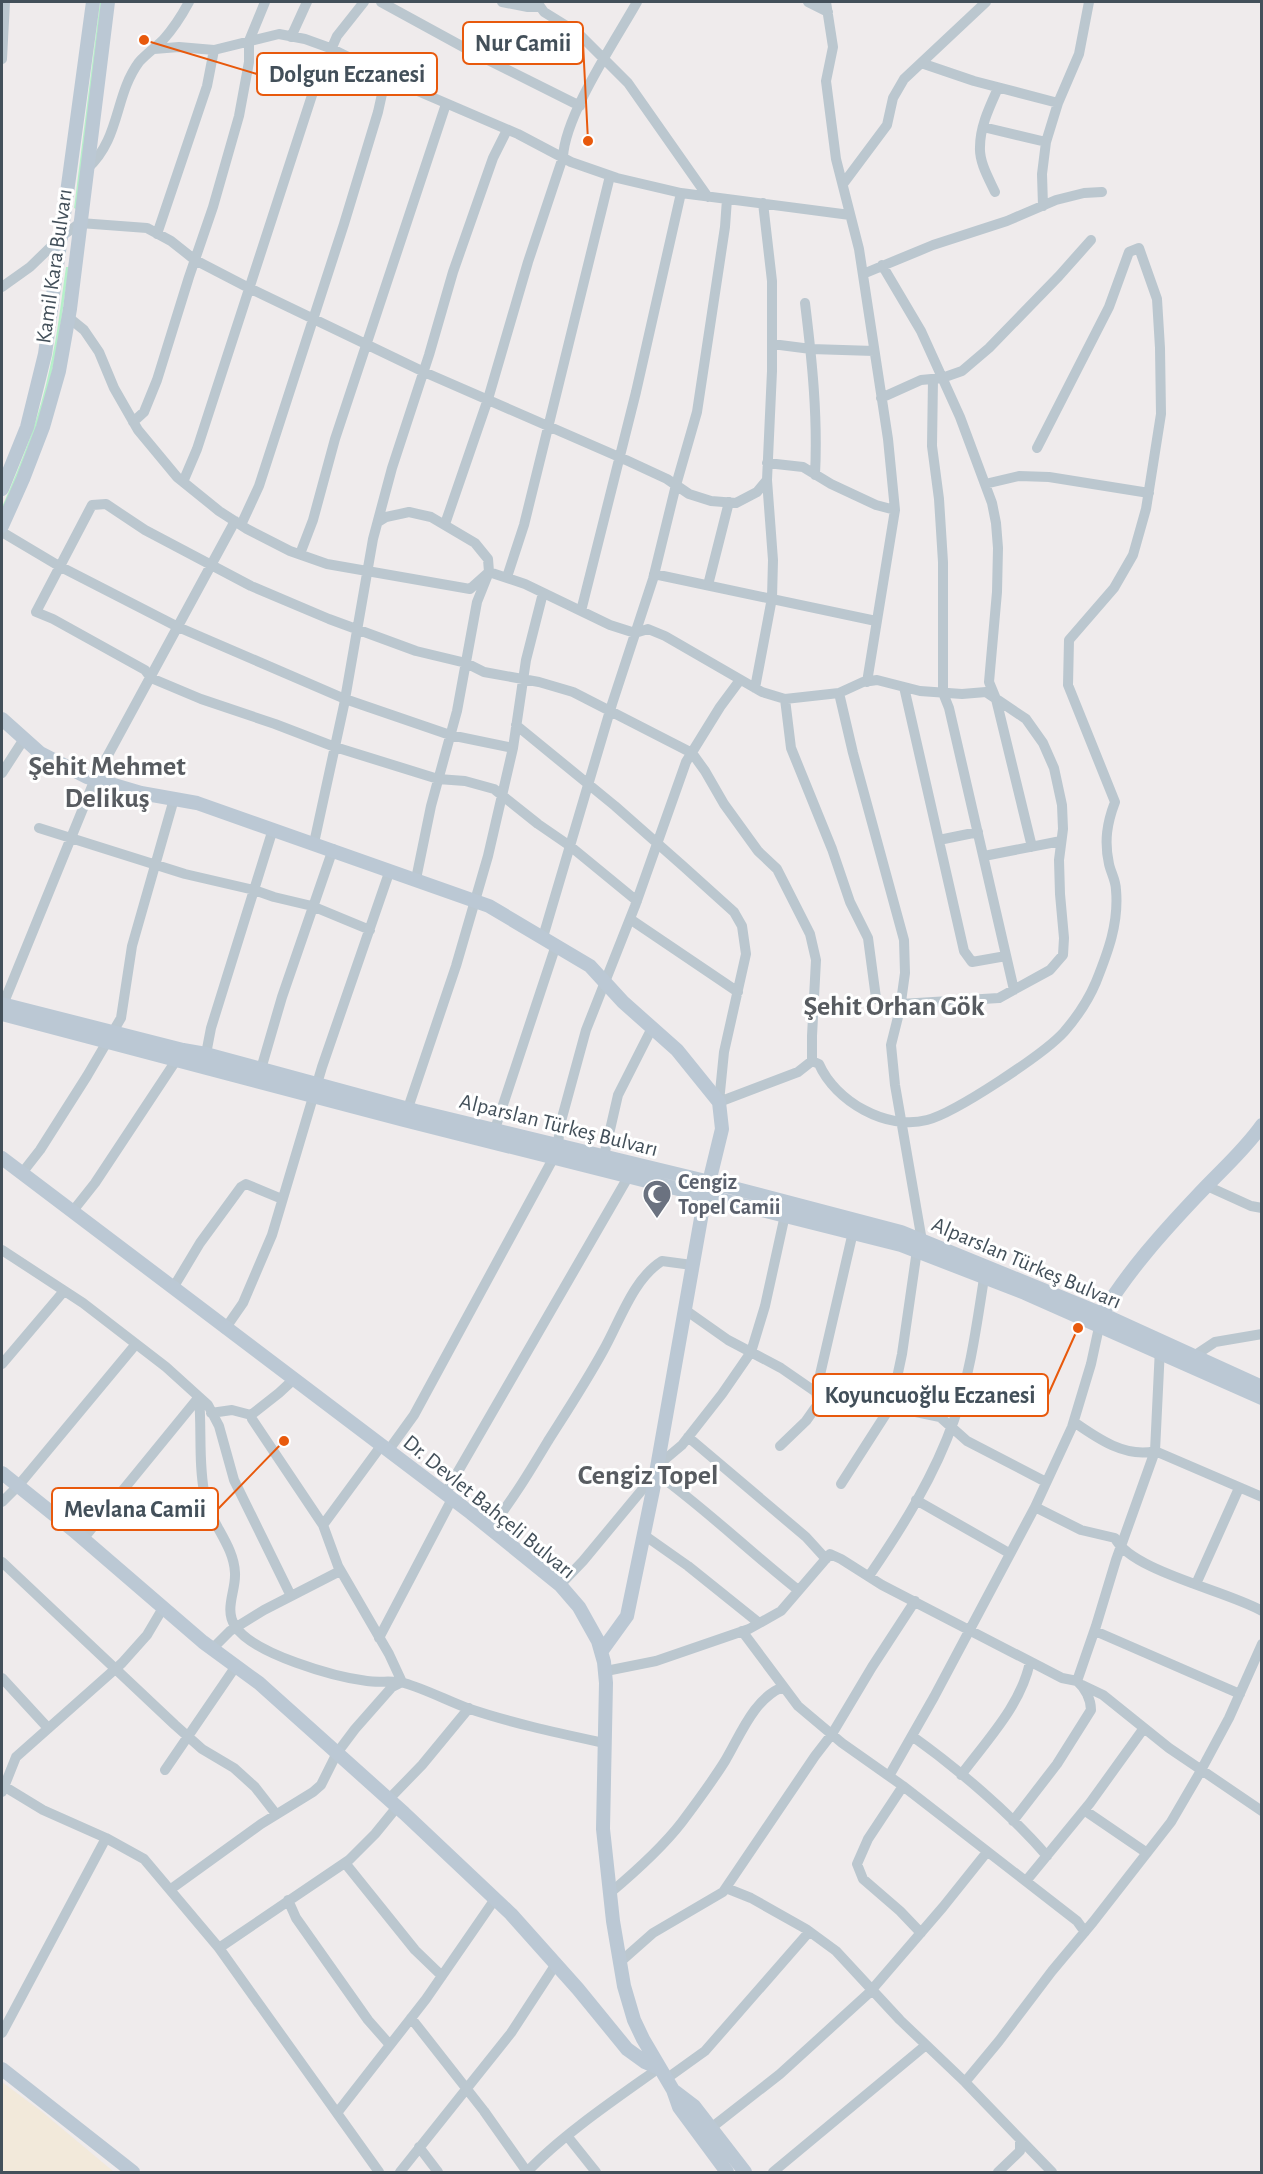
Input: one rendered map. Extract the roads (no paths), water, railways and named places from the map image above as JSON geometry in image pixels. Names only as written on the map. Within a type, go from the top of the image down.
[{"type":"main road","name":"Kamil Kara Bulvarı","points":[[2,489],[27,427],[49,334],[93,2]]},
{"type":"main road","name":"Kamil Kara Bulvarı","points":[[2,526],[44,427],[59,371],[68,317],[108,2]]},
{"type":"main road","points":[[2,719],[40,753],[95,779],[141,793],[197,803],[333,849],[489,906],[590,966],[623,1002],[677,1050],[719,1102],[722,1128],[692,1265],[657,1469],[627,1616],[601,1653]]},
{"type":"main road","name":"Alparslan Türkeş Bulvarı","points":[[2,1007],[406,1114],[707,1189],[901,1232],[919,1245]]},
{"type":"main road","name":"Alparslan Türkeş Bulvarı","points":[[180,1054],[206,1053],[261,1069],[316,1090]]},
{"type":"main road","points":[[1100,1320],[1118,1288],[1163,1233],[1247,1146],[1262,1125]]},
{"type":"main road","name":"Alparslan Türkeş Bulvarı","points":[[556,1151],[604,1156],[632,1170]]},
{"type":"main road","name":"Dr. Devlet Bahçeli Bulvarı","points":[[2,1158],[490,1528],[560,1585],[579,1606],[601,1653],[606,1671],[603,1829],[619,1963],[634,2020],[679,2107],[727,2172]]},
{"type":"main road","name":"Alparslan Türkeş Bulvarı","points":[[707,1189],[785,1215],[919,1245],[1161,1347],[1262,1398]]},
{"type":"main road","name":"Alparslan Türkeş Bulvarı","points":[[1161,1347],[1194,1356],[1262,1387]]},
{"type":"main road","points":[[2,1473],[212,1649],[259,1683],[393,1803],[495,1899],[556,1964],[627,2049],[666,2079]]},
{"type":"main road","points":[[2,2069],[133,2172]]},
{"type":"main road","name":"Dr. Devlet Bahçeli Bulvarı","points":[[666,2079],[693,2106],[745,2172]]},
{"type":"street","points":[[2,59],[5,2]]},
{"type":"street","points":[[87,169],[100,158],[110,138],[127,86],[140,62],[164,38],[189,2]]},
{"type":"street","points":[[133,422],[144,412],[157,380],[213,207],[239,116],[249,62],[249,41],[265,2]]},
{"type":"street","points":[[291,37],[307,2]]},
{"type":"street","points":[[183,482],[197,449],[287,167],[330,48],[364,2]]},
{"type":"street","points":[[381,2],[580,106]]},
{"type":"street","points":[[502,2],[528,8],[538,4],[578,33],[605,58],[628,83],[708,197]]},
{"type":"street","points":[[445,524],[488,399],[528,262],[563,158],[564,141],[605,58],[637,2]]},
{"type":"street","points":[[808,2],[827,7],[833,47],[826,81],[836,159],[859,249],[888,439],[895,510],[867,682]]},
{"type":"street","points":[[843,184],[887,125],[893,98],[904,79],[986,2]]},
{"type":"street","points":[[1043,206],[1042,174],[1047,142],[1058,103],[1079,54],[1089,2]]},
{"type":"street","points":[[154,49],[179,47],[214,50],[279,34],[330,48],[563,158],[610,176],[681,193],[850,215]]},
{"type":"street","points":[[158,234],[207,86],[214,50]]},
{"type":"street","points":[[921,63],[998,88],[1058,103]]},
{"type":"street","points":[[2,1007],[95,779],[211,564],[259,486],[378,112],[386,76]]},
{"type":"street","points":[[995,192],[983,163],[980,148],[983,127],[998,88]]},
{"type":"street","points":[[300,554],[313,520],[335,439],[446,104]]},
{"type":"street","points":[[983,127],[1047,142]]},
{"type":"street","points":[[314,843],[345,699],[378,522],[453,272],[493,158],[507,130]]},
{"type":"street","points":[[507,577],[524,525],[610,176]]},
{"type":"street","points":[[863,274],[933,245],[1007,221],[1043,206],[1083,193],[1101,192]]},
{"type":"street","points":[[580,611],[652,326],[681,193]]},
{"type":"street","points":[[543,938],[610,712],[654,574],[697,412],[725,227],[727,199]]},
{"type":"street","points":[[755,688],[772,598],[773,560],[767,480],[772,281],[763,203]]},
{"type":"street","points":[[2,287],[30,267],[62,236],[80,223],[147,228],[171,241],[195,260],[249,288],[424,372],[620,457],[689,494],[711,501],[736,503],[756,492],[767,480]]},
{"type":"street","points":[[881,398],[921,380],[938,379],[962,371],[989,348],[1091,240]]},
{"type":"street","points":[[812,1062],[819,1064],[825,1078],[852,1103],[878,1116],[902,1124],[928,1120],[961,1105],[1063,1034],[1084,1007],[1112,942],[1117,910],[1116,887],[1109,864],[1106,840],[1108,820],[1115,802],[1068,685],[1069,640],[1114,588],[1133,555],[1149,494],[1161,414],[1160,348],[1157,299],[1139,248],[1129,252],[1109,307],[1037,448]]},
{"type":"street","points":[[882,265],[917,323],[938,379],[960,417],[985,484],[996,523],[997,592],[989,682],[996,699],[1032,847]]},
{"type":"street","points":[[805,303],[817,434],[815,475]]},
{"type":"street","points":[[68,317],[84,330],[99,352],[114,388],[144,438],[183,482],[238,523],[300,554],[327,564],[470,589],[489,572]]},
{"type":"street","points":[[772,344],[811,349],[874,351]]},
{"type":"street","points":[[938,379],[932,446],[939,499],[943,562],[943,693],[949,708],[1014,990]]},
{"type":"street","points":[[767,463],[803,467],[831,484],[876,505],[895,510]]},
{"type":"street","points":[[985,484],[1019,476],[1049,477],[1149,494]]},
{"type":"street","points":[[708,585],[729,502]]},
{"type":"street","points":[[637,901],[570,846],[494,789],[465,781],[438,779],[335,747],[201,699],[151,678],[145,670],[53,619],[36,612],[92,505],[106,504],[145,531],[251,586],[329,619],[416,651],[466,663],[484,672],[573,692],[692,753],[752,843],[777,869],[810,934],[816,960],[812,1062]]},
{"type":"street","points":[[378,522],[386,517],[409,512],[431,517],[475,543],[488,559],[489,572],[477,602],[466,663],[416,879]]},
{"type":"street","points":[[2,532],[59,566],[177,627],[345,699],[450,735],[513,748]]},
{"type":"street","points":[[489,572],[507,577],[609,625],[635,633],[648,629],[665,636],[755,688],[785,699],[839,693],[877,680],[920,691],[986,692],[1026,719],[1043,742],[1054,768],[1062,805],[1059,860],[1063,955],[1050,970],[999,998],[884,1005],[876,998],[868,939],[850,902],[832,849],[791,748],[785,699]]},
{"type":"street","points":[[654,574],[876,621]]},
{"type":"street","points":[[406,1114],[476,901],[513,748],[523,679],[543,593]]},
{"type":"street","points":[[323,1525],[384,1448],[414,1415],[556,1151],[560,1125],[586,1030],[637,901],[686,762],[720,707],[740,680]]},
{"type":"street","points":[[904,687],[964,951],[972,962],[1006,956]]},
{"type":"street","points":[[839,693],[904,940],[905,973],[891,1045],[919,1245],[902,1354],[891,1406],[841,1484]]},
{"type":"street","points":[[516,725],[589,785],[734,912],[742,926],[746,954],[724,1053],[719,1102],[798,1072],[812,1062]]},
{"type":"street","points":[[2,773],[24,740]]},
{"type":"street","points":[[22,1173],[40,1150],[121,1018],[132,946],[174,799]]},
{"type":"street","points":[[39,828],[185,874],[312,906],[370,930]]},
{"type":"street","points":[[206,1053],[211,1028],[273,829]]},
{"type":"street","points":[[939,840],[978,832]]},
{"type":"street","points":[[984,856],[1061,841]]},
{"type":"street","points":[[261,1069],[312,906],[333,849]]},
{"type":"street","points":[[225,1329],[243,1303],[272,1235],[316,1090],[390,870]]},
{"type":"street","points":[[630,919],[738,992]]},
{"type":"street","points":[[493,1135],[556,945]]},
{"type":"street","points":[[604,1156],[618,1095],[652,1028]]},
{"type":"street","points":[[72,1212],[95,1183],[180,1054]]},
{"type":"street","points":[[379,1638],[448,1496],[632,1170]]},
{"type":"street","points":[[173,1288],[200,1243],[241,1187],[246,1184],[282,1199]]},
{"type":"street","points":[[1207,1186],[1251,1206],[1262,1208]]},
{"type":"street","points":[[560,1585],[583,1561],[657,1469],[688,1437],[751,1352],[765,1306],[785,1215]]},
{"type":"street","points":[[780,1446],[806,1420],[818,1404],[816,1392],[853,1232]]},
{"type":"street","points":[[2,1250],[64,1291],[136,1344],[166,1367],[208,1405],[219,1426],[234,1480],[291,1596]]},
{"type":"street","points":[[490,1528],[507,1508],[562,1419],[650,1268],[662,1261],[692,1265]]},
{"type":"street","points":[[869,1576],[930,1477],[951,1428],[969,1367],[985,1272]]},
{"type":"street","points":[[2,1364],[64,1291]]},
{"type":"street","points":[[684,1309],[728,1340],[781,1368],[823,1397],[848,1398],[940,1417],[968,1441],[1046,1482]]},
{"type":"street","points":[[889,1776],[934,1697],[1035,1507],[1074,1422],[1091,1364],[1100,1320]]},
{"type":"street","points":[[1194,1356],[1215,1342],[1262,1334]]},
{"type":"street","points":[[2,1502],[18,1486],[136,1344]]},
{"type":"street","points":[[1079,1683],[1120,1548],[1155,1451],[1161,1347]]},
{"type":"street","points":[[251,1415],[293,1380]]},
{"type":"street","points":[[83,1539],[199,1397]]},
{"type":"street","points":[[199,1397],[200,1463],[205,1499],[228,1548],[236,1572],[230,1604],[232,1620],[236,1627],[263,1648],[297,1664],[365,1681],[402,1682],[469,1708],[562,1734],[604,1743]]},
{"type":"street","points":[[212,1413],[232,1410],[251,1415]]},
{"type":"street","points":[[251,1415],[323,1525],[340,1571],[389,1654],[402,1682]]},
{"type":"street","points":[[1074,1422],[1097,1438],[1124,1450],[1145,1453],[1155,1451],[1262,1497]]},
{"type":"street","points":[[688,1437],[806,1537],[826,1558]]},
{"type":"street","points":[[657,1469],[798,1590]]},
{"type":"street","points":[[1196,1584],[1239,1488]]},
{"type":"street","points":[[916,1500],[1009,1553]]},
{"type":"street","points":[[1035,1507],[1081,1530],[1115,1539],[1120,1548],[1153,1567],[1262,1611]]},
{"type":"street","points":[[644,1535],[688,1566],[759,1623]]},
{"type":"street","points":[[606,1671],[657,1661],[759,1623],[781,1611],[830,1554],[1030,1662],[1103,1695],[1144,1728],[1262,1811]]},
{"type":"street","points":[[2,1562],[187,1736],[202,1749],[234,1768],[255,1787],[276,1814]]},
{"type":"street","points":[[212,1649],[236,1627],[340,1571]]},
{"type":"street","points":[[619,1963],[652,1933],[723,1893],[832,1734],[915,1601]]},
{"type":"street","points":[[163,1608],[147,1635],[115,1669],[16,1757],[3,1789],[42,1810],[106,1838],[144,1859],[219,1948],[379,2172]]},
{"type":"street","points":[[742,1631],[798,1706],[1077,1921],[1084,1932]]},
{"type":"street","points":[[1095,1631],[1240,1694]]},
{"type":"street","points":[[965,2082],[1171,1822],[1202,1769],[1240,1694],[1262,1644]]},
{"type":"street","points":[[961,1775],[1009,1711],[1027,1677],[1030,1662]]},
{"type":"street","points":[[165,1770],[236,1666]]},
{"type":"street","points":[[2,1678],[48,1728]]},
{"type":"street","points":[[171,1889],[276,1814],[321,1785],[337,1754],[392,1687],[402,1682]]},
{"type":"street","points":[[1013,1821],[1057,1764],[1091,1710],[1091,1701],[1079,1683]]},
{"type":"street","points":[[610,1893],[632,1874],[681,1823],[724,1762],[752,1714],[773,1690],[783,1687]]},
{"type":"street","points":[[219,1948],[345,1863],[375,1834],[393,1803],[469,1708]]},
{"type":"street","points":[[1026,1881],[1084,1810],[1144,1728]]},
{"type":"street","points":[[912,1736],[934,1752],[1029,1834],[1047,1856]]},
{"type":"street","points":[[903,1786],[868,1839],[857,1864],[863,1879],[921,1933]]},
{"type":"street","points":[[1084,1810],[1147,1853]]},
{"type":"street","points":[[2,2033],[106,1838]]},
{"type":"street","points":[[711,2128],[780,2074],[872,1990],[987,1852]]},
{"type":"street","points":[[345,1863],[415,1950],[442,1976]]},
{"type":"street","points":[[726,1888],[751,1898],[809,1932],[836,1951],[1052,2172]]},
{"type":"street","points":[[337,2113],[411,2018],[495,1899]]},
{"type":"street","points":[[288,1900],[296,1918],[368,2020],[390,2045]]},
{"type":"street","points":[[411,2018],[527,2172],[568,2137],[666,2079],[705,2051],[809,1932]]},
{"type":"street","points":[[400,2172],[511,2033],[556,1964]]},
{"type":"street","points":[[773,2172],[926,2045]]},
{"type":"street","points":[[568,2137],[596,2172]]},
{"type":"street","points":[[998,2172],[1020,2151],[1020,2139]]},
{"type":"street","points":[[419,2147],[438,2172]]},
{"type":"place","name":"Dolgun Eczanesi","points":[[144,40]]},
{"type":"place","name":"Nur Camii","points":[[588,141]]},
{"type":"place","name":"Cengiz Topel Camii","points":[[657,1220]]},
{"type":"place","name":"Koyuncuoğlu Eczanesi","points":[[1078,1328]]},
{"type":"place","name":"Mevlana Camii","points":[[284,1441]]},
{"type":"district","name":"Şehit Mehmet Delikuş","points":[[107,781]]},
{"type":"district","name":"Şehit Orhan Gök","points":[[894,1005]]},
{"type":"district","name":"Cengiz Topel","points":[[648,1474]]}]
